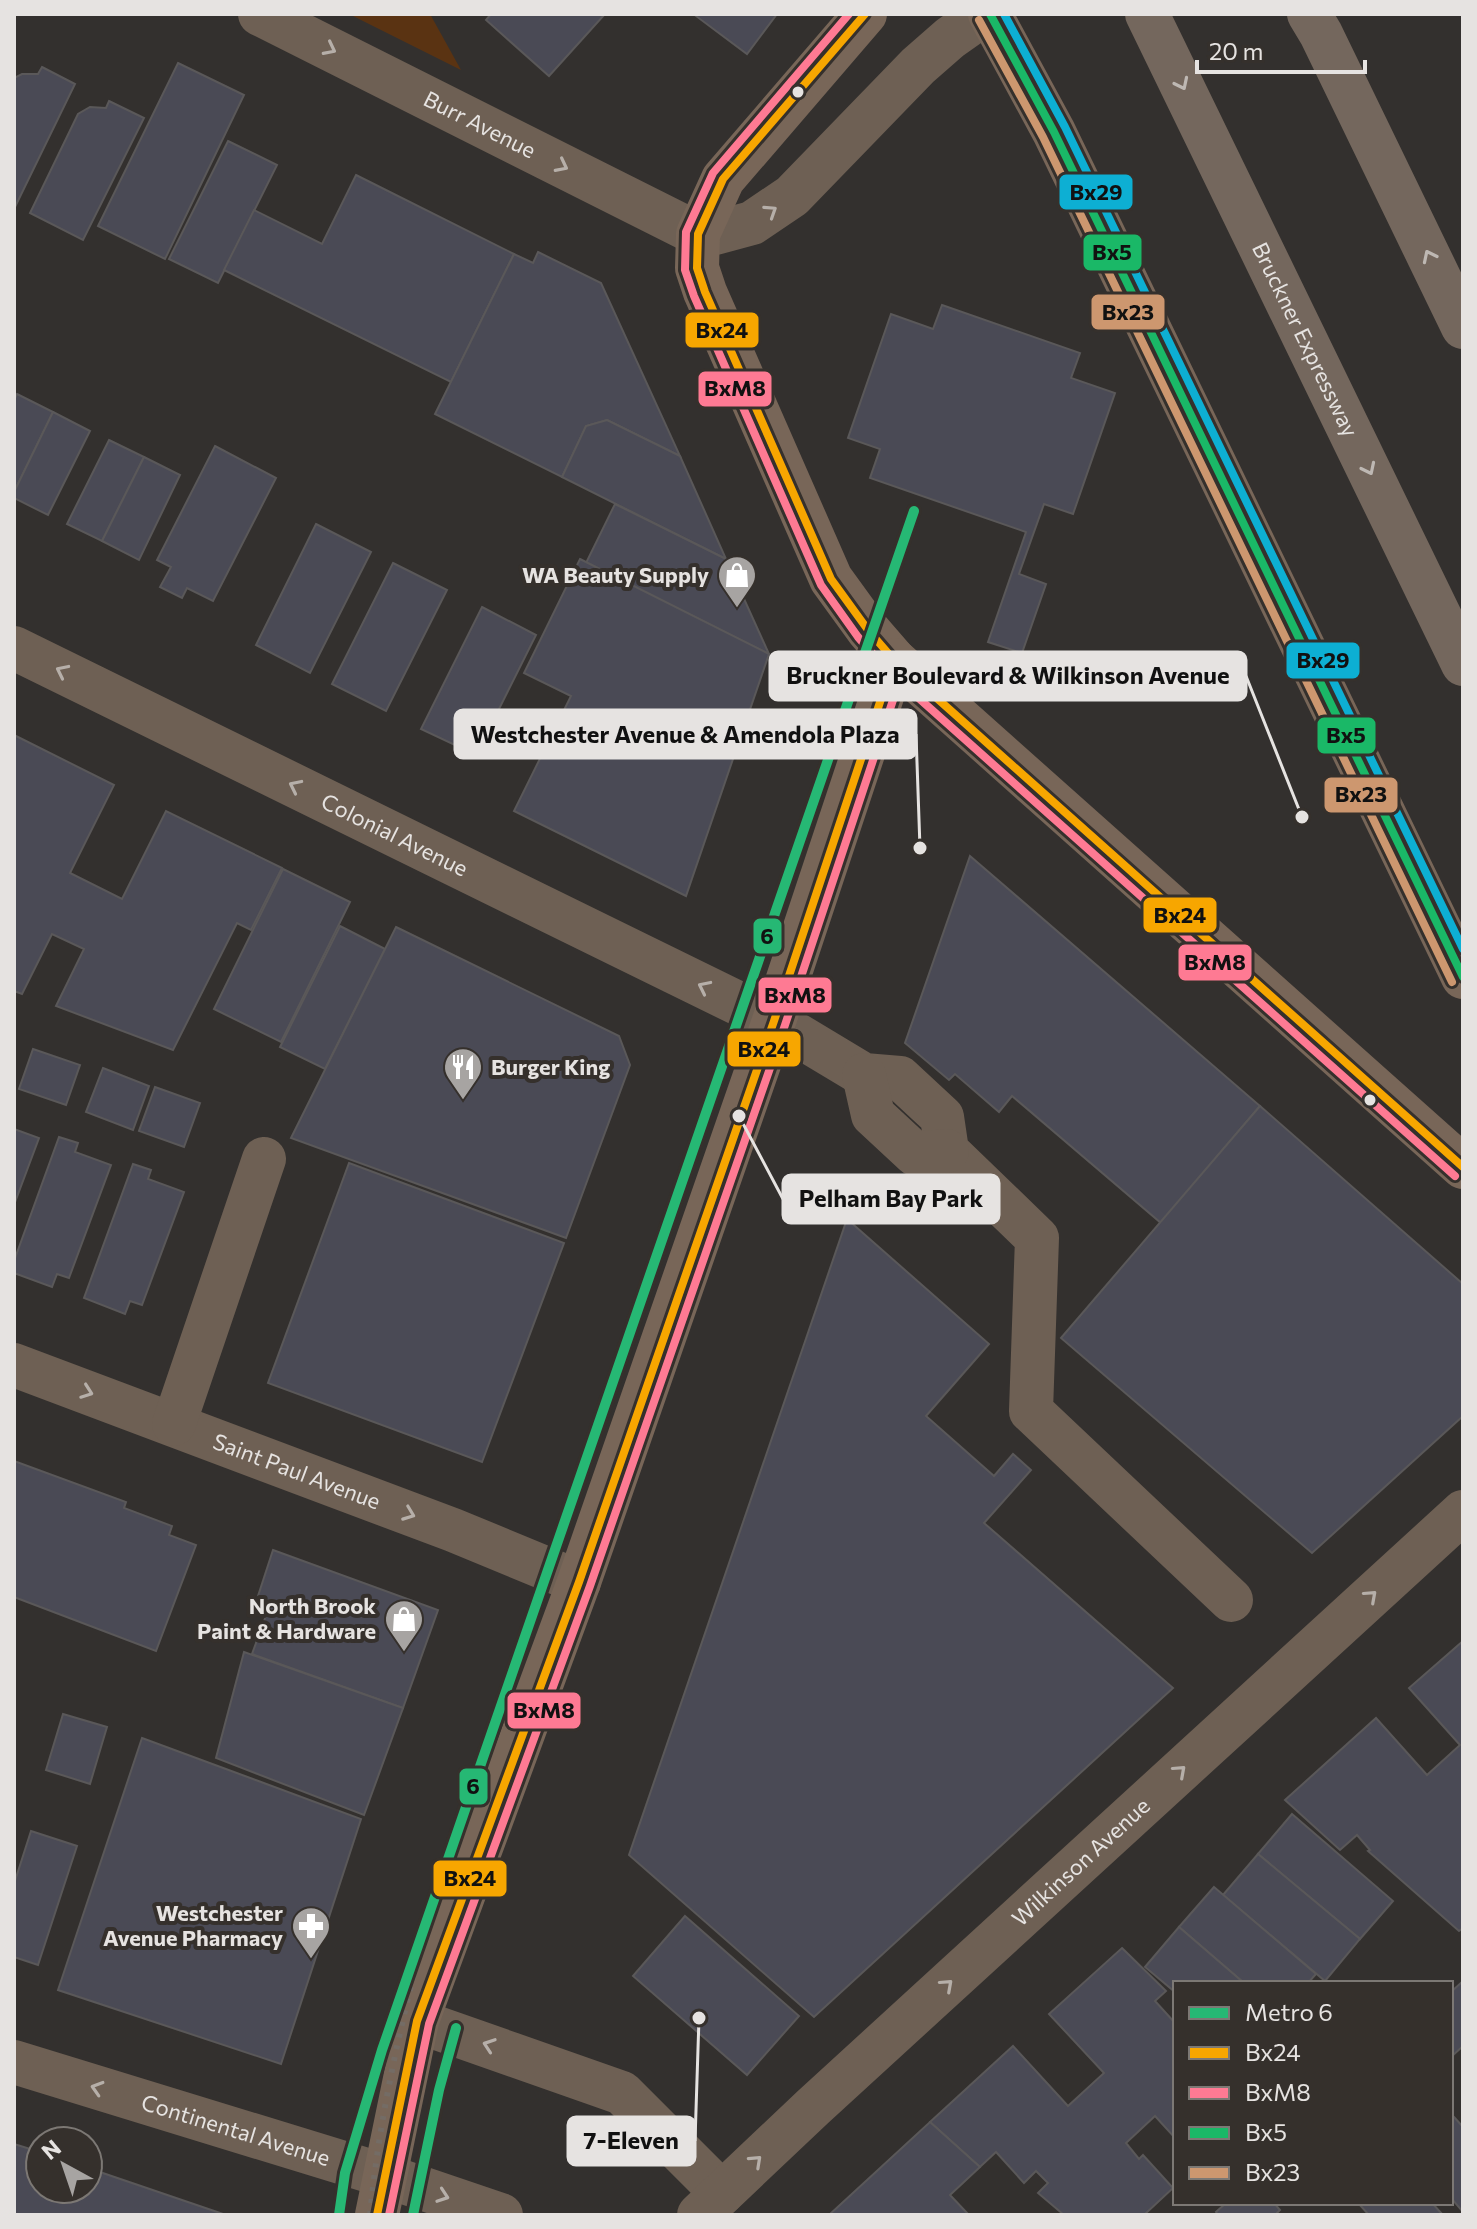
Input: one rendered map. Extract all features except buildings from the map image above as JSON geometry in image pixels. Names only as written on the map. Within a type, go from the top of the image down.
[{"type":"highway","name":"Bruckner Expressway","points":[[1147,14],[1463,664]]},
{"type":"highway","points":[[1314,21],[1463,327]]},
{"type":"main road","points":[[865,14],[735,164],[714,196],[698,234],[697,268],[705,292],[831,579],[894,660],[1463,1167]]},
{"type":"main road","points":[[987,14],[1054,132],[1463,977]]},
{"type":"main road","points":[[382,2196],[417,2021],[579,1582],[774,1021],[894,660]]},
{"type":"street","name":"Burr Avenue","points":[[260,14],[698,234]]},
{"type":"street","points":[[698,234],[715,233],[752,223],[792,196],[918,66],[950,38],[987,14]]},
{"type":"street","name":"Colonial Avenue","points":[[14,648],[774,1021],[864,1075],[900,1078],[942,1117],[947,1151],[1037,1238],[1031,1411],[1231,1600]]},
{"type":"street","points":[[174,1424],[264,1159]]},
{"type":"street","name":"Saint Paul Avenue","points":[[14,1365],[453,1530],[579,1582]]},
{"type":"street","name":"Wilkinson Avenue","points":[[711,2204],[1463,1512]]},
{"type":"street","points":[[417,2021],[622,2093],[711,2204]]},
{"type":"street","name":"Continental Avenue","points":[[14,2062],[382,2196],[501,2215]]},
{"type":"shaded area","points":[[349,14],[430,14],[461,70]]},
{"type":"railway","points":[[370,2215],[380,2135],[395,2057],[433,1901]]},
{"type":"metro line","name":"6","points":[[339,2215],[345,2173],[382,2050],[914,511]]},
{"type":"metro line","name":"6","points":[[413,2215],[439,2090],[456,2028]]},
{"type":"transit line","name":"BxM8","points":[[849,14],[713,173],[686,232],[685,270],[694,296],[821,585],[858,637],[886,669],[1455,1176]]},
{"type":"transit line","name":"Bx24","points":[[865,14],[723,179],[698,234],[697,268],[705,292],[831,579],[894,660],[1463,1167]]},
{"type":"transit line","name":"Bx5","points":[[990,14],[1054,132],[1463,977]]},
{"type":"transit line","name":"Bx29","points":[[1004,14],[1065,127],[1463,949]]},
{"type":"transit line","name":"Bx23","points":[[979,20],[1043,137],[1452,982]]},
{"type":"transit line","name":"Bx24","points":[[377,2215],[417,2021],[579,1582],[774,1021],[894,660]]},
{"type":"transit line","name":"BxM8","points":[[389,2215],[429,2024],[590,1586],[785,1025],[905,664]]},
{"type":"place","name":"WA Beauty Supply","points":[[737,609]]},
{"type":"place","name":"Bruckner Boulevard & Wilkinson Avenue","points":[[1302,817]]},
{"type":"place","name":"Westchester Avenue & Amendola Plaza","points":[[920,848]]},
{"type":"place","name":"Burger King","points":[[463,1101]]},
{"type":"place","name":"Pelham Bay Park","points":[[739,1116]]},
{"type":"place","name":"North Brook Paint & Hardware","points":[[404,1653]]},
{"type":"place","name":"Westchester Avenue Pharmacy","points":[[311,1960]]},
{"type":"place","name":"7-Eleven","points":[[699,2018]]}]
